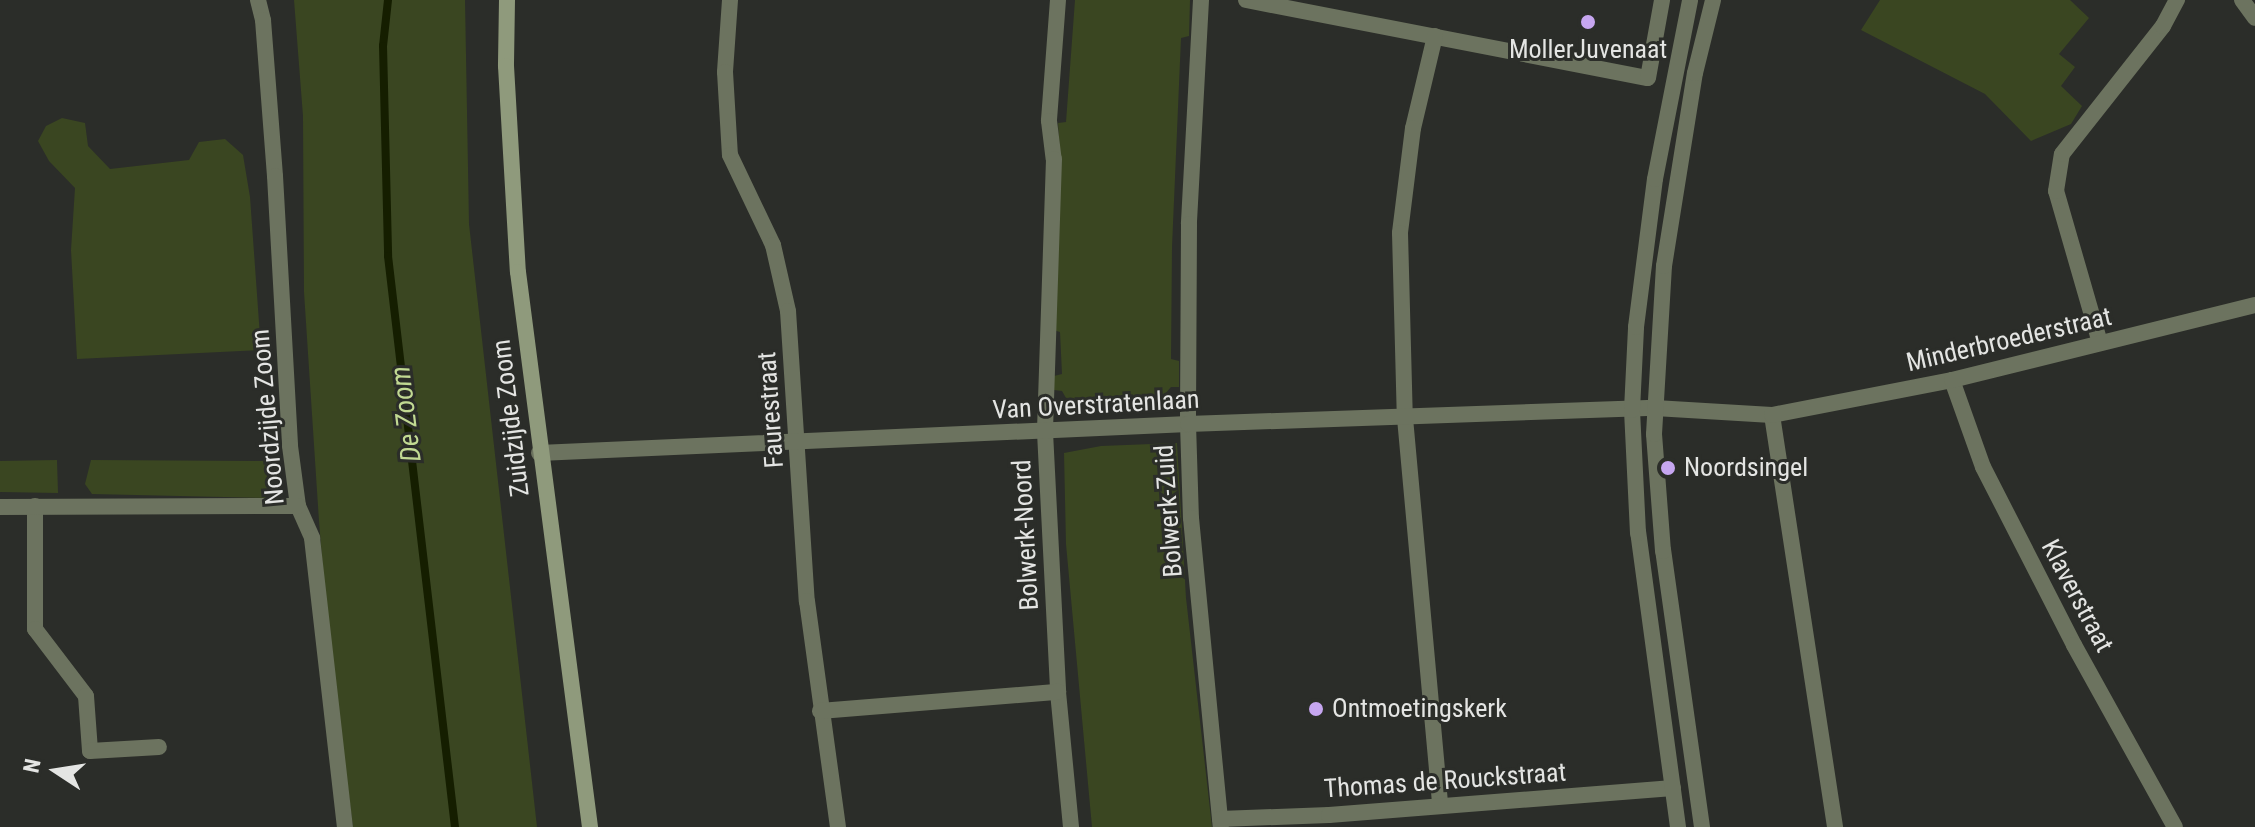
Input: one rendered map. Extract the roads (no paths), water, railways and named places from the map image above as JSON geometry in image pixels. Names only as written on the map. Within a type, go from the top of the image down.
[{"type":"main road","name":"Zuidzijde Zoom","points":[[507,0],[506,66],[518,272],[539,453],[590,827]]},
{"type":"street","name":"Noordzijde Zoom","points":[[258,0],[269,99],[290,446],[298,506],[312,538],[345,827]]},
{"type":"street","name":"Faurestraat","points":[[730,0],[725,72],[730,155],[773,245],[788,311],[807,601],[838,827]]},
{"type":"street","name":"Bolwerk-Noord","points":[[1058,0],[1049,121],[1054,159],[1045,432],[1058,692],[1071,827]]},
{"type":"street","name":"Bolwerk-Zuid","points":[[1201,0],[1189,224],[1188,424],[1191,518],[1221,823]]},
{"type":"street","points":[[1246,0],[1648,78],[1662,0]]},
{"type":"street","points":[[1678,827],[1638,533],[1632,410],[1636,327],[1655,179],[1690,0]]},
{"type":"street","points":[[1702,827],[1663,551],[1655,408],[1664,266],[1695,73],[1713,0]]},
{"type":"street","points":[[2100,343],[2056,191],[2062,154],[2163,26],[2177,0]]},
{"type":"street","points":[[2242,0],[2255,18]]},
{"type":"street","points":[[1435,36],[1413,128],[1400,233],[1405,418],[1440,804]]},
{"type":"street","name":"Minderbroederstraat","points":[[1655,408],[1772,415],[1952,380],[2255,305]]},
{"type":"street","name":"Klaverstraat","points":[[1952,380],[1983,467],[2074,645],[2175,827]]},
{"type":"street","name":"Van Overstratenlaan","points":[[539,453],[1188,424],[1655,408]]},
{"type":"street","points":[[1772,415],[1835,827]]},
{"type":"street","points":[[35,506],[35,629],[86,696],[90,751],[159,747]]},
{"type":"street","points":[[0,507],[298,506]]},
{"type":"street","points":[[820,711],[1058,692]]},
{"type":"street","name":"Thomas de Rouckstraat","points":[[1221,823],[1673,788]]},
{"type":"waterway","name":"De Zoom","points":[[388,0],[383,46],[388,256],[455,827]]},
{"type":"place","name":"MollerJuvenaat","points":[[1588,22]]},
{"type":"place","name":"Noordsingel","points":[[1668,468]]},
{"type":"place","name":"Ontmoetingskerk","points":[[1316,709]]}]
